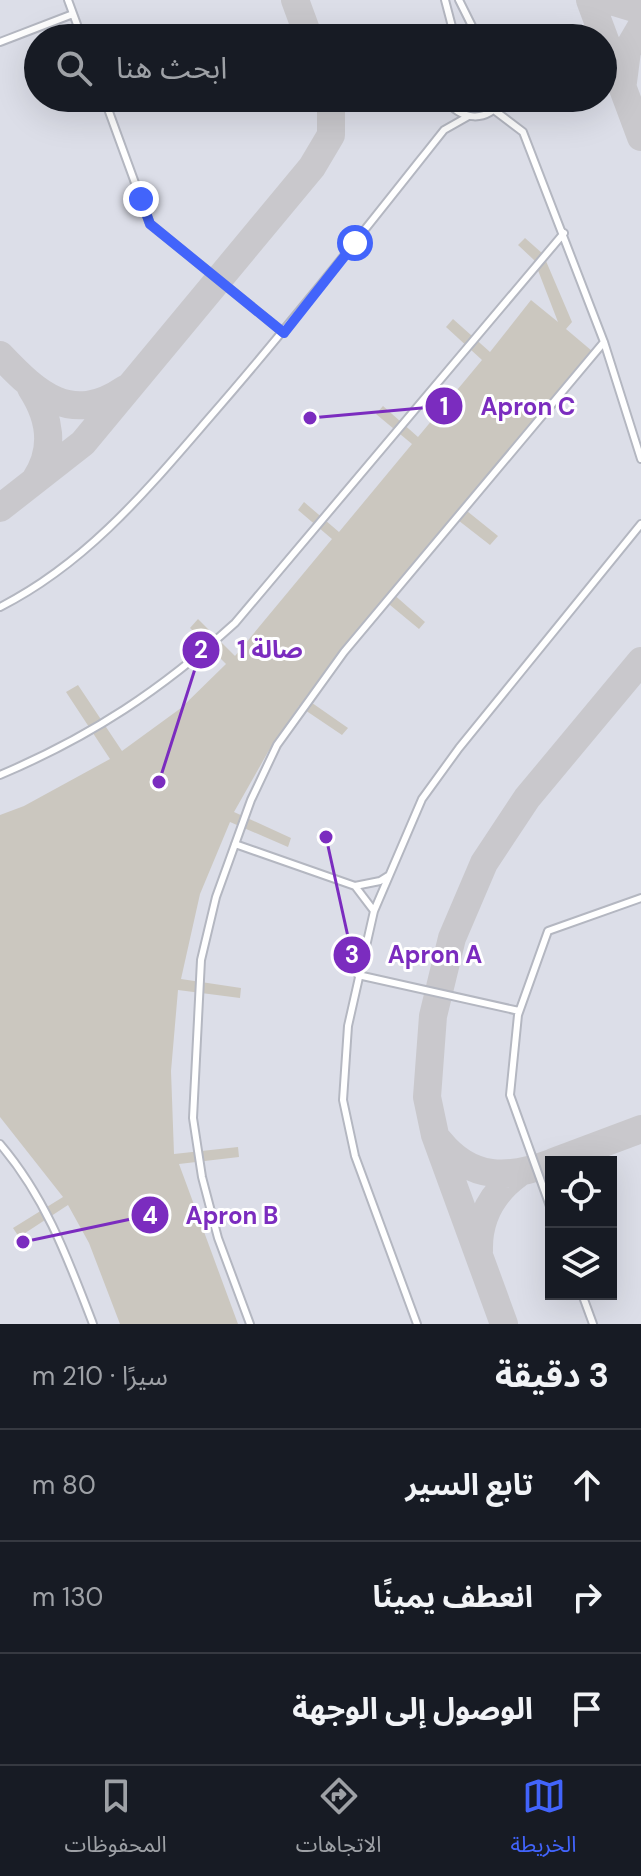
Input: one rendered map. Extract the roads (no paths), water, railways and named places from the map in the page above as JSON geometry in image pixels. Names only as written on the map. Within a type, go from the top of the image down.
[{"type":"lane","points":[[68,0],[77,24]]},
{"type":"lane","points":[[445,0],[451,24]]},
{"type":"lane","points":[[459,0],[471,24]]},
{"type":"lane","points":[[47,24],[73,14]]},
{"type":"lane","points":[[0,42],[24,33]]},
{"type":"lane","points":[[109,112],[150,224],[284,333]]},
{"type":"lane","points":[[458,112],[467,117]]},
{"type":"lane","points":[[0,607],[76,560],[129,510],[284,333],[444,130],[467,117],[491,112]]},
{"type":"lane","points":[[497,112],[523,132],[604,342],[641,459]]},
{"type":"lane","points":[[0,775],[120,715],[178,675],[235,623],[564,233]]},
{"type":"lane","points":[[250,1324],[218,1238],[202,1177],[193,1118],[201,960],[216,897],[235,844],[277,745],[344,652],[604,342]]},
{"type":"lane","points":[[417,1324],[347,1128],[343,1100],[348,1026],[374,911],[422,799],[641,524]]},
{"type":"lane","points":[[235,844],[355,886],[380,881],[388,876]]},
{"type":"lane","points":[[355,886],[374,911]]},
{"type":"lane","points":[[545,1192],[510,1095],[519,1011],[548,931],[641,898]]},
{"type":"lane","points":[[358,975],[519,1011]]},
{"type":"lane","points":[[0,1144],[28,1177],[68,1259],[93,1324]]},
{"type":"lane","points":[[584,1300],[593,1324]]},
{"type":"place","name":"Apron C","points":[[310,418]]},
{"type":"place","name":"صالة 1","points":[[159,782]]},
{"type":"place","name":"Apron A","points":[[326,837]]},
{"type":"place","name":"Apron B","points":[[23,1242]]}]
